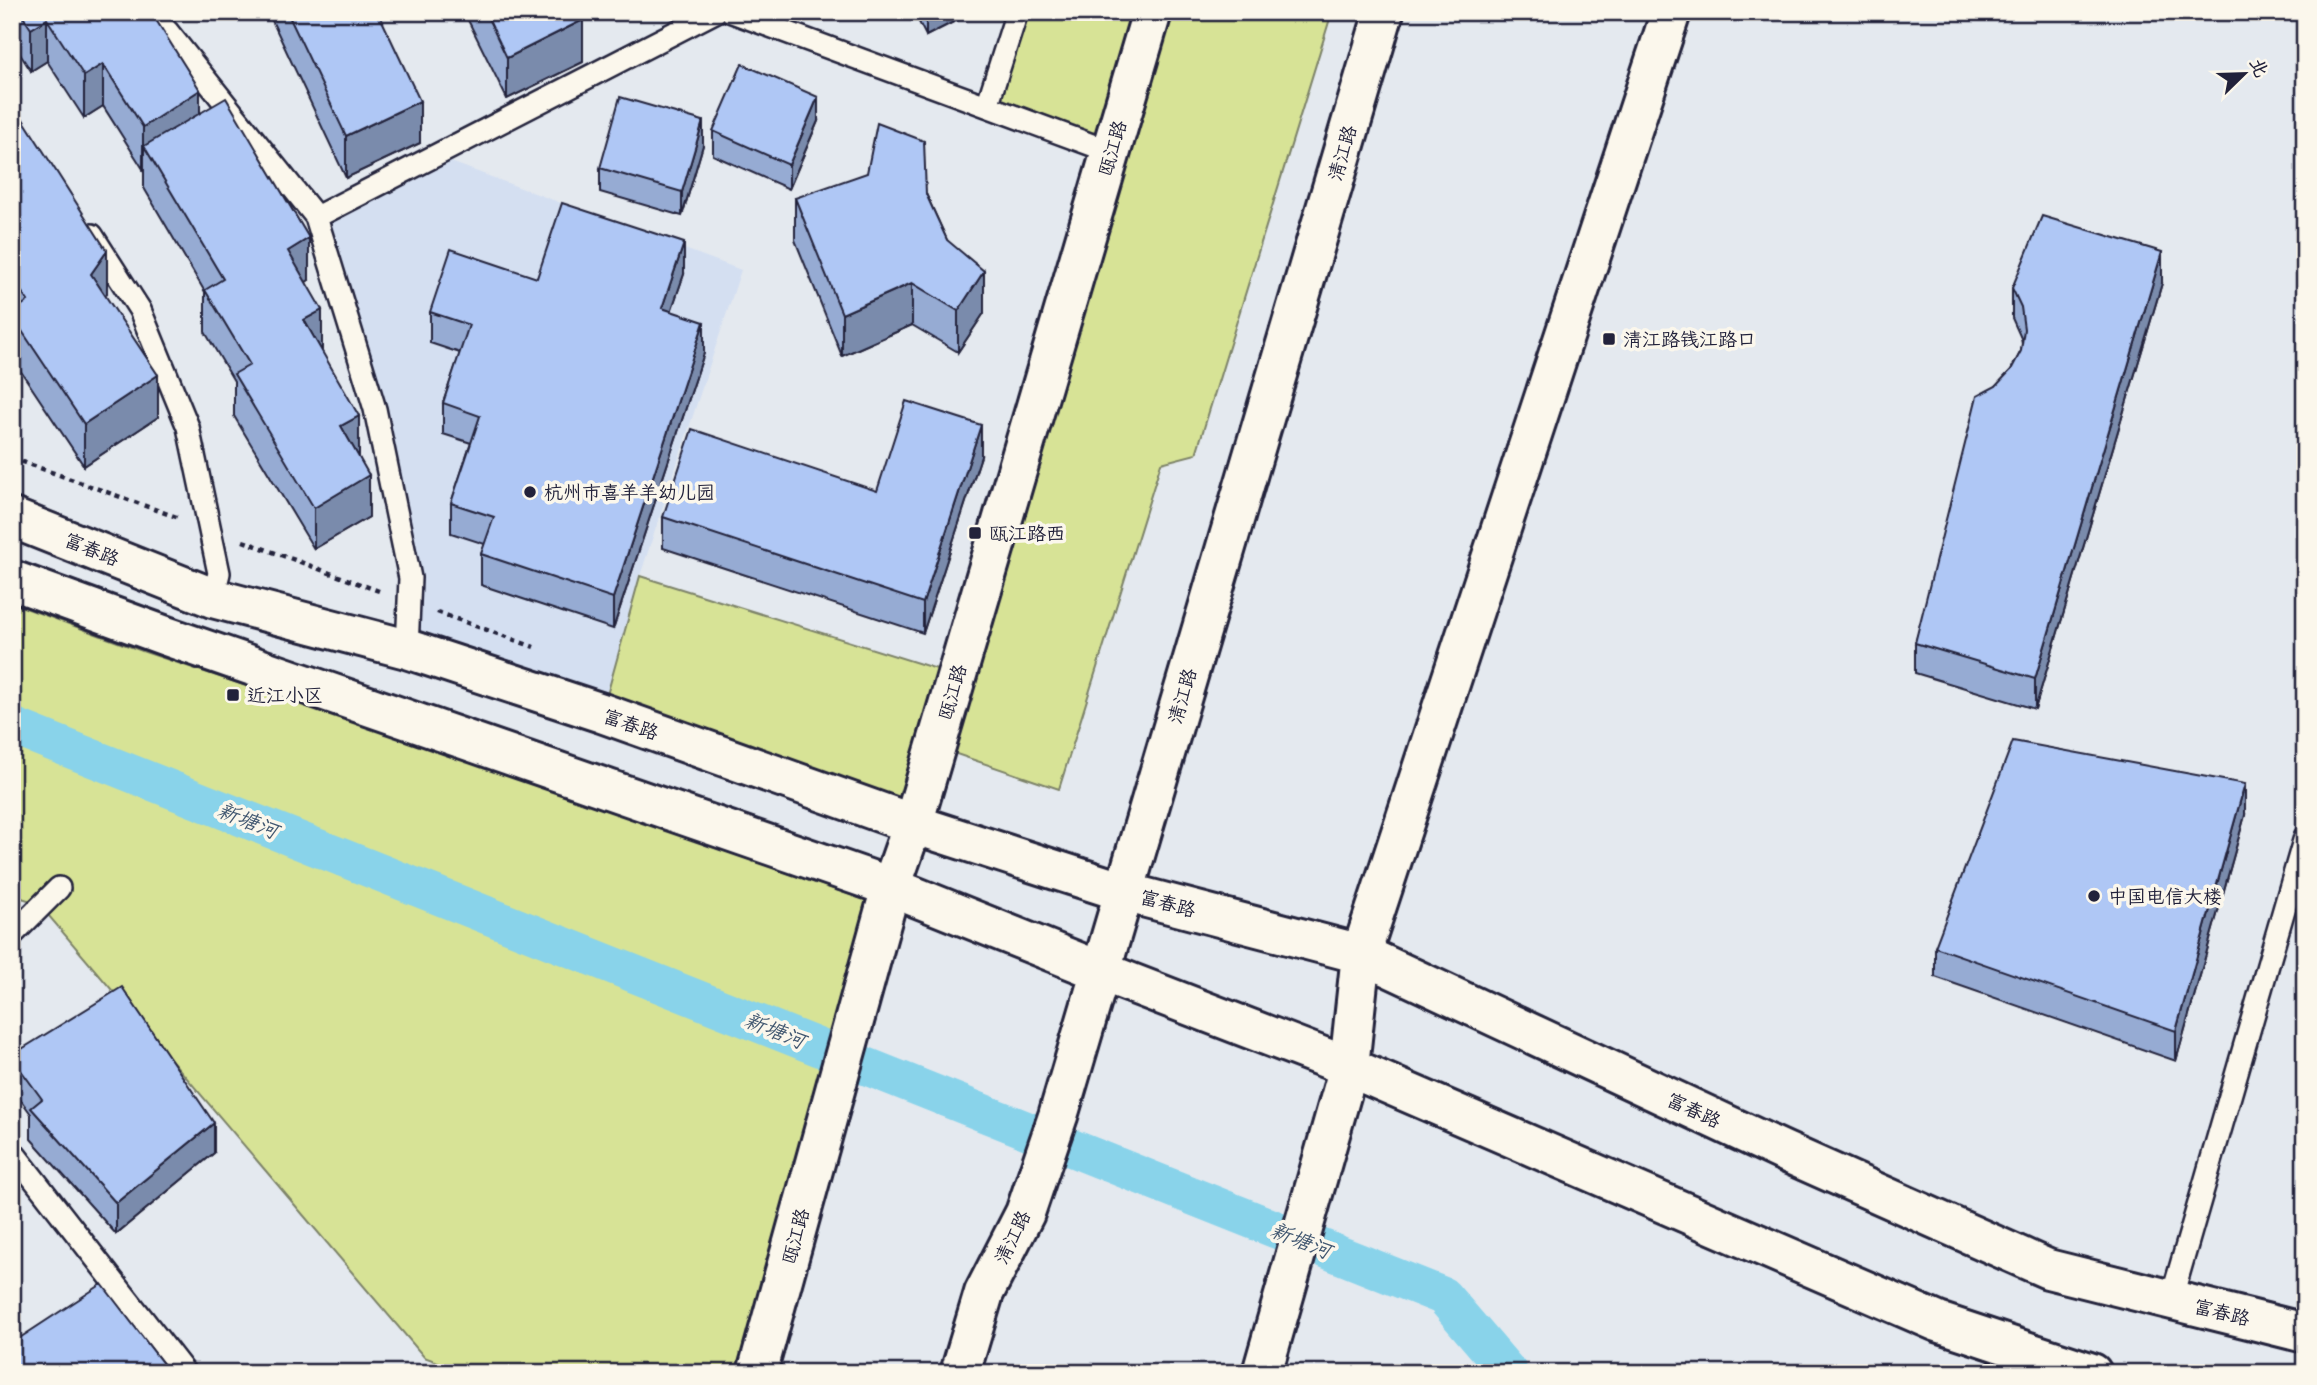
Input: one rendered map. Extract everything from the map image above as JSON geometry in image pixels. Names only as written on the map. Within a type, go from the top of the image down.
[{"type":"main road","name":"瓯江路","points":[[757,1373],[891,887],[913,824],[1152,12]]},
{"type":"main road","name":"清江路","points":[[960,1373],[984,1293],[1025,1213],[1058,1116],[1384,12]]},
{"type":"main road","points":[[1262,1373],[1349,1068],[1361,954],[1671,12]]},
{"type":"main road","name":"富春路","points":[[12,518],[213,598],[407,649],[602,713],[913,824],[1124,892],[1361,954],[1783,1151],[2048,1269],[2305,1333]]},
{"type":"main road","points":[[12,580],[891,887],[1349,1068],[1938,1322],[2092,1373]]},
{"type":"lane","points":[[149,12],[193,62],[316,217],[376,409],[410,579],[407,649]]},
{"type":"lane","points":[[316,217],[715,12]]},
{"type":"lane","points":[[732,12],[1111,152]]},
{"type":"lane","points":[[987,107],[1017,12]]},
{"type":"lane","points":[[81,217],[140,310],[188,427],[219,573],[213,598]]},
{"type":"lane","points":[[2171,1300],[2305,836]]},
{"type":"lane","points":[[12,935],[59,888]]},
{"type":"lane","points":[[12,1151],[185,1373]]},
{"type":"path","points":[[12,458],[537,649]]},
{"type":"shaded area","name":"杭州市喜羊羊幼儿园","points":[[435,156],[741,270],[640,576],[602,713],[407,649],[410,578],[316,217]]},
{"type":"green space","points":[[1017,12],[1332,12],[1196,454],[1161,463],[1059,789],[936,747],[913,824],[602,713],[640,576],[956,675],[1111,153],[987,106]]},
{"type":"green space","points":[[12,603],[145,652],[405,739],[871,902],[740,1373],[467,1373],[424,1357],[38,903],[12,895]]},
{"type":"building","points":[[20,12],[151,12],[200,90],[143,127],[103,64],[84,76],[47,19],[31,29]]},
{"type":"building","points":[[287,12],[378,12],[420,101],[346,136]]},
{"type":"building","points":[[485,12],[579,12],[583,20],[507,58]]},
{"type":"building","points":[[742,64],[818,97],[789,165],[713,131]]},
{"type":"building","points":[[620,97],[703,121],[682,192],[600,168]]},
{"type":"building","points":[[226,98],[309,238],[288,251],[322,310],[304,320],[359,416],[341,426],[369,475],[314,508],[234,374],[250,365],[205,290],[223,279],[144,146]]},
{"type":"building","points":[[12,102],[107,251],[91,274],[158,375],[84,424],[12,316],[12,312],[28,301],[12,278]]},
{"type":"building","points":[[877,123],[924,141],[926,194],[947,240],[984,271],[958,311],[912,283],[842,314],[795,198],[867,173]]},
{"type":"building","points":[[562,203],[684,243],[662,308],[704,322],[613,598],[481,554],[494,517],[451,503],[480,416],[443,403],[469,325],[430,312],[451,249],[537,278]]},
{"type":"building","points":[[2042,216],[2162,252],[2035,679],[1915,643],[1977,396],[1996,386],[2011,370],[2021,351],[2024,329],[2021,307],[2012,288]]},
{"type":"building","points":[[906,401],[981,425],[923,603],[663,517],[692,429],[877,491]]},
{"type":"building","name":"中国电信大楼","points":[[2013,741],[2245,784],[2176,1031],[1935,947]]},
{"type":"building","points":[[122,987],[214,1123],[116,1203],[31,1108],[42,1099],[12,1055]]},
{"type":"building","points":[[102,1284],[170,1373],[19,1373],[12,1363],[12,1343]]},
{"type":"waterway","name":"新塘河","points":[[12,726],[1443,1296],[1509,1373]]},
{"type":"place","name":"清江路钱江路口","points":[[1609,339]]},
{"type":"place","name":"杭州市喜羊羊幼儿园","points":[[530,492]]},
{"type":"place","name":"瓯江路西","points":[[975,533]]},
{"type":"place","name":"近江小区","points":[[233,695]]},
{"type":"place","name":"中国电信大楼","points":[[2094,896]]}]
